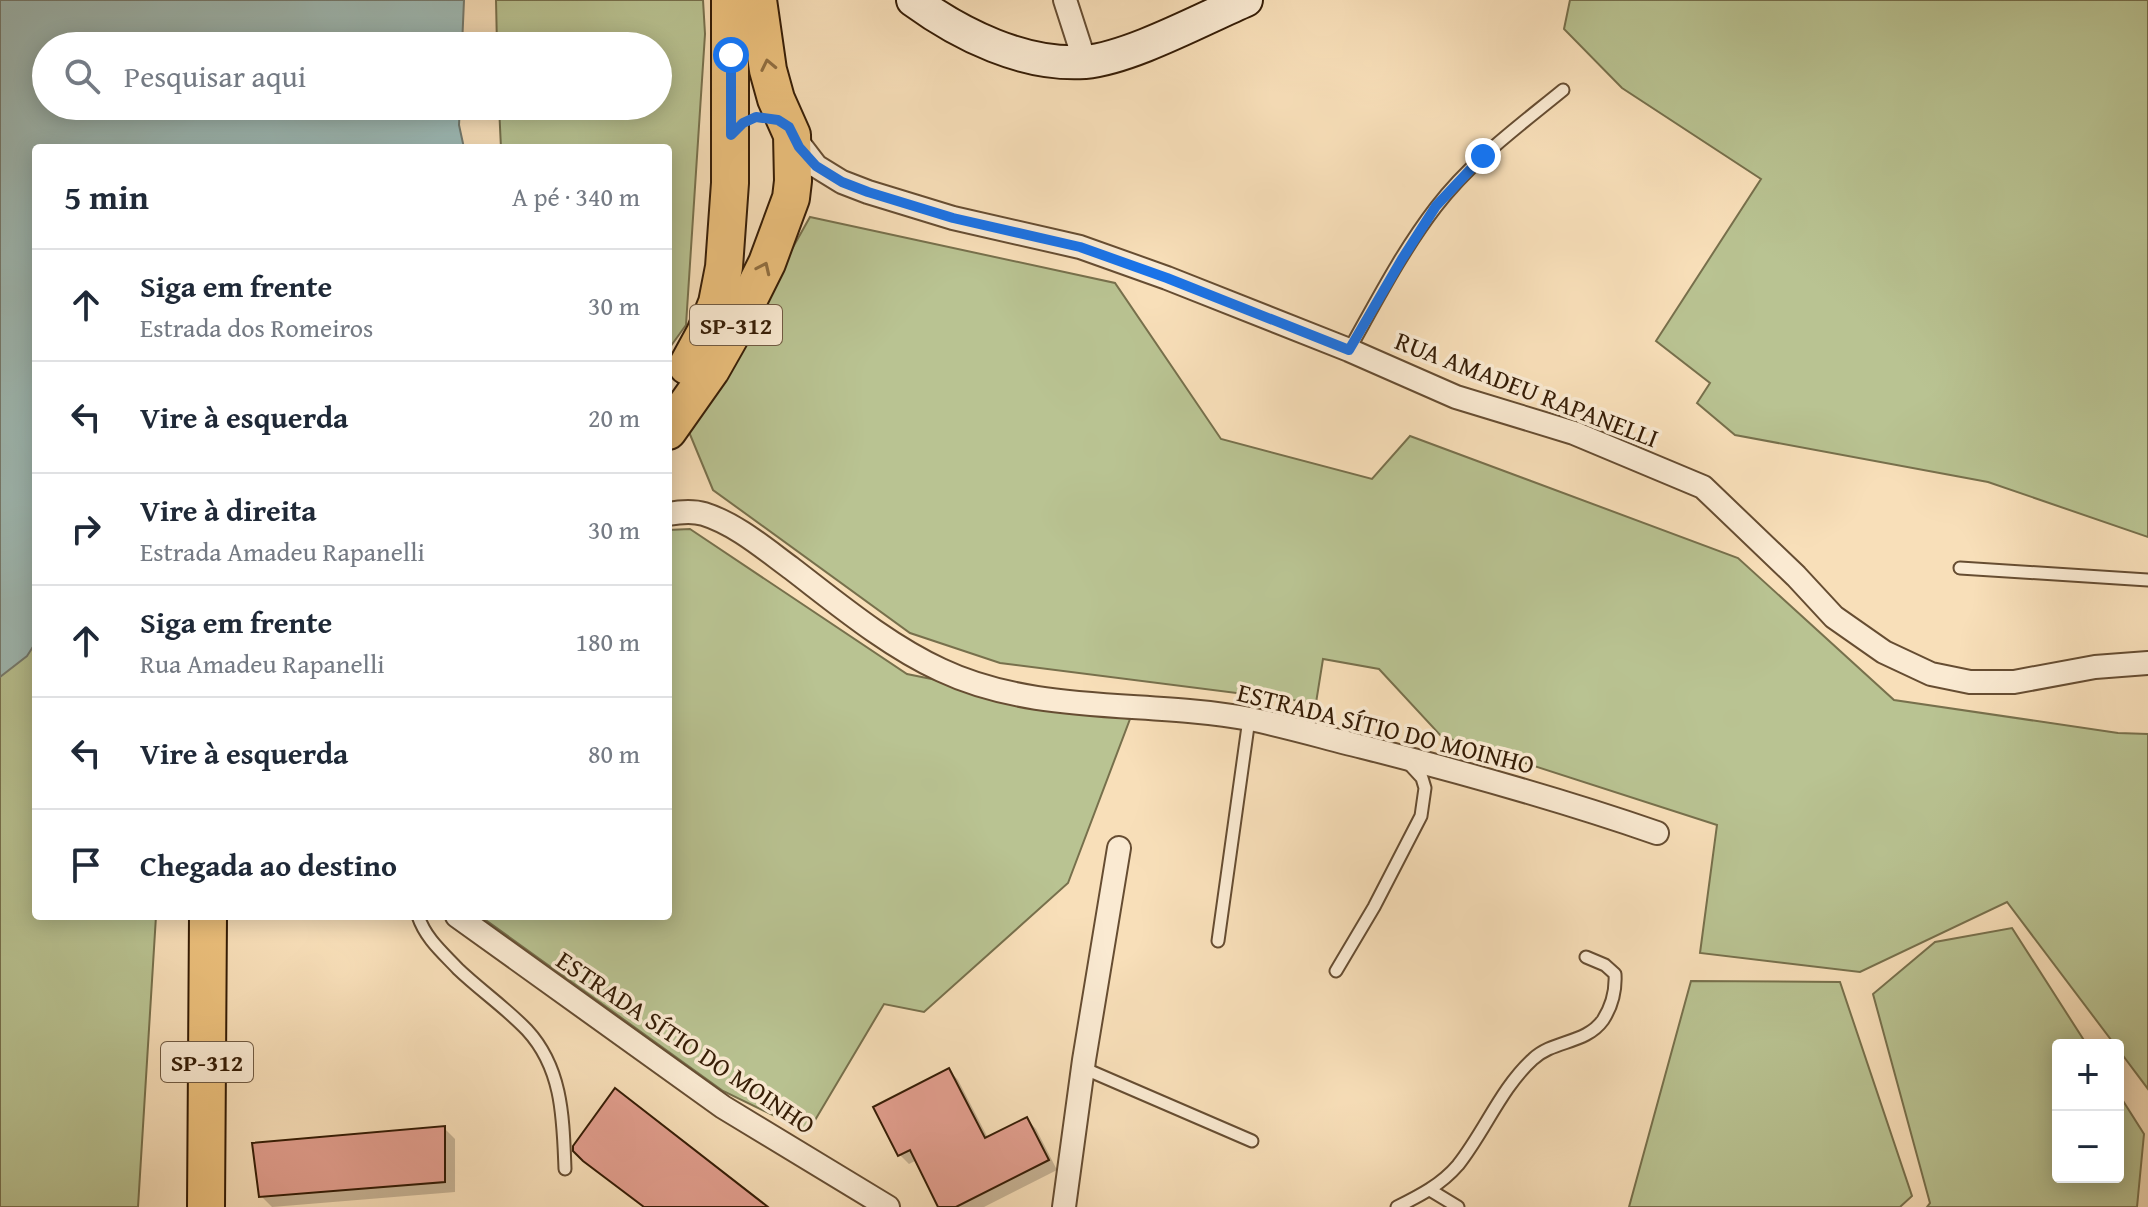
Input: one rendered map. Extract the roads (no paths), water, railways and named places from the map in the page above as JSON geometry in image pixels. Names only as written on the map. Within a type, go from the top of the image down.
[{"type":"main road","name":"SP-312","points":[[672,387],[705,333],[717,303],[724,267],[731,135],[730,0]]},
{"type":"main road","name":"SP-312","points":[[672,425],[711,370],[732,333],[767,263],[789,203],[791,131],[776,99],[768,70],[758,0]]},
{"type":"main road","points":[[731,135],[743,123],[756,117],[768,117],[791,131]]},
{"type":"main road","points":[[729,191],[740,204],[757,210],[789,203]]},
{"type":"main road","name":"SP-312","points":[[184,1207],[187,920]]},
{"type":"main road","name":"SP-312","points":[[206,1207],[208,920]]},
{"type":"street","points":[[913,0],[979,39],[1014,53],[1043,60],[1085,62],[1127,52],[1246,0]]},
{"type":"street","points":[[1065,0],[1085,62]]},
{"type":"street","points":[[791,131],[816,166],[842,182]]},
{"type":"street","points":[[789,203],[814,187],[842,182]]},
{"type":"street","name":"RUA AMADEU RAPANELLI","points":[[842,182],[953,218],[1080,247],[1349,350],[1456,397],[1574,433],[1703,487],[1834,617],[1884,652],[1931,674],[1970,682],[2014,682],[2095,667],[2148,663]]},
{"type":"street","name":"ESTRADA SÍTIO DO MOINHO","points":[[672,512],[702,513],[741,533],[887,637],[941,670],[968,680],[1002,690],[1052,698],[1249,719],[1576,804],[1657,833]]},
{"type":"street","points":[[1064,1207],[1119,848]]},
{"type":"street","name":"ESTRADA SÍTIO DO MOINHO","points":[[463,920],[723,1107],[888,1207]]},
{"type":"lane","points":[[1349,350],[1436,206],[1483,156],[1563,90]]},
{"type":"lane","points":[[1960,568],[2148,580]]},
{"type":"lane","points":[[1218,941],[1249,719]]},
{"type":"lane","points":[[1336,971],[1374,907],[1421,816],[1425,798],[1422,778],[1416,769],[1396,755]]},
{"type":"lane","points":[[420,920],[428,939],[468,979],[526,1029],[540,1046],[553,1070],[558,1089],[565,1169]]},
{"type":"lane","points":[[1397,1207],[1430,1190],[1456,1167],[1534,1057],[1545,1049],[1593,1031],[1603,1020],[1616,993],[1615,974],[1605,965],[1586,957]]},
{"type":"lane","points":[[1083,1068],[1252,1141]]},
{"type":"lane","points":[[1430,1190],[1458,1207]]},
{"type":"water","points":[[0,0],[464,0],[463,32],[32,32],[32,120],[459,120],[463,144],[32,144],[32,648],[27,656],[0,677]]}]
